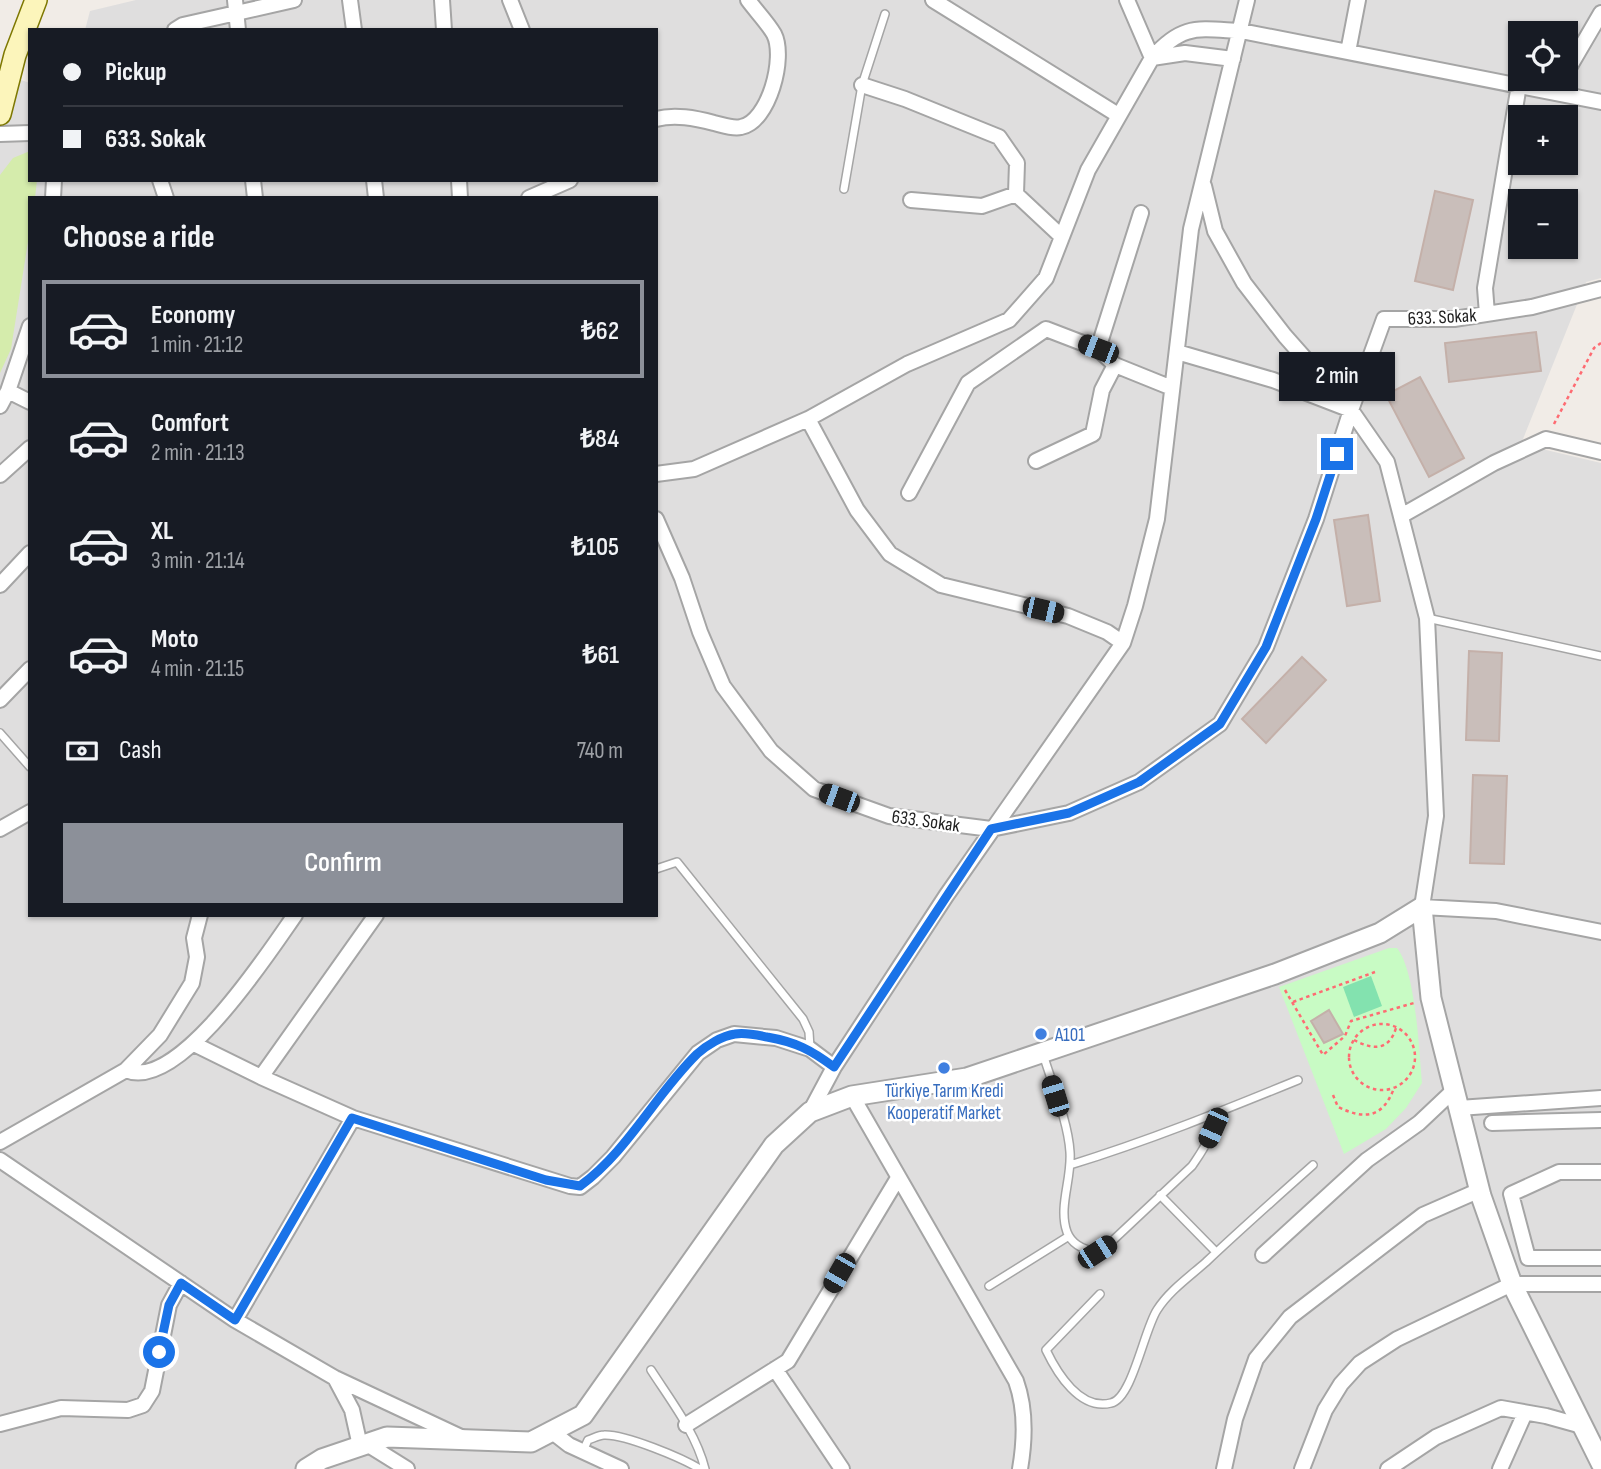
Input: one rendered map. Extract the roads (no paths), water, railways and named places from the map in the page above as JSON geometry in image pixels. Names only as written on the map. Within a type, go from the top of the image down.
[{"type":"main road","points":[[0,114],[15,55],[36,0]]},
{"type":"street","points":[[178,28],[236,7],[294,0]]},
{"type":"street","points":[[350,0],[354,28]]},
{"type":"street","points":[[442,0],[444,28]]},
{"type":"street","points":[[510,0],[521,28]]},
{"type":"street","points":[[658,119],[673,116],[739,127],[753,121],[761,111],[775,77],[777,49],[775,36],[748,0]]},
{"type":"street","points":[[933,0],[1118,114]]},
{"type":"street","points":[[1127,0],[1152,58]]},
{"type":"street","points":[[306,1469],[322,1459],[387,1437],[531,1441],[583,1415],[774,1145],[810,1112],[834,1067],[991,829],[1122,643],[1135,606],[1157,519],[1191,229],[1248,0]]},
{"type":"street","points":[[1348,52],[1358,0]]},
{"type":"street","points":[[236,7],[238,28]]},
{"type":"street","points":[[1578,52],[1601,13]]},
{"type":"street","points":[[658,474],[694,469],[808,419],[907,364],[1009,320],[1046,278],[1088,170],[1118,114],[1152,58],[1167,41],[1181,34],[1197,30],[1241,32],[1508,83]]},
{"type":"street","points":[[1152,58],[1185,53],[1233,59]]},
{"type":"street","points":[[862,85],[905,99],[999,137],[1017,163],[1016,194],[1062,237]]},
{"type":"street","points":[[1487,314],[1485,288],[1518,91]]},
{"type":"street","points":[[1574,91],[1601,102]]},
{"type":"street","points":[[0,134],[28,133]]},
{"type":"street","points":[[1203,183],[1215,230],[1244,283],[1285,336],[1351,410],[1387,461],[1427,618],[1436,816],[1422,907],[1431,998],[1480,1190],[1512,1284],[1601,1463]]},
{"type":"street","points":[[536,196],[568,187]]},
{"type":"street","points":[[911,200],[982,206],[1016,194]]},
{"type":"street","points":[[1098,349],[1141,213]]},
{"type":"street","name":"633. Sokak","points":[[658,524],[723,686],[771,751],[814,789],[889,816],[991,829],[1069,813],[1139,782],[1220,724],[1266,647],[1316,519],[1384,319],[1454,319],[1532,307],[1601,289]]},
{"type":"street","points":[[909,493],[968,383],[1046,329],[1098,349],[1115,365],[1172,388]]},
{"type":"street","points":[[0,406],[8,391],[28,332]]},
{"type":"street","points":[[1177,352],[1273,380],[1351,410]]},
{"type":"street","points":[[1036,461],[1093,434],[1102,390],[1115,365]]},
{"type":"street","points":[[8,391],[28,401]]},
{"type":"street","points":[[808,419],[857,510],[890,554],[941,585],[1068,616],[1107,632],[1122,643]]},
{"type":"street","points":[[1401,516],[1494,463],[1546,439],[1601,452]]},
{"type":"street","points":[[0,475],[28,450]]},
{"type":"street","points":[[0,585],[28,555]]},
{"type":"street","points":[[0,700],[28,671]]},
{"type":"street","points":[[0,829],[28,813]]},
{"type":"street","points":[[810,1112],[852,1096],[967,1078],[1042,1053],[1275,974],[1380,933],[1422,907],[1496,911],[1601,932]]},
{"type":"street","points":[[0,1142],[125,1070],[160,1035],[192,983],[197,957],[194,938],[199,917]]},
{"type":"street","points":[[125,1070],[142,1074],[194,1044],[255,974],[294,917]]},
{"type":"street","points":[[261,1077],[375,917]]},
{"type":"street","points":[[194,1044],[352,1118],[546,1180],[580,1186],[613,1157],[698,1054],[717,1040],[734,1034],[776,1038],[810,1049],[834,1067]]},
{"type":"street","points":[[852,1096],[1016,1381],[1021,1395],[1023,1419],[1020,1469]]},
{"type":"street","points":[[1263,1255],[1367,1160],[1456,1099],[1601,1098]]},
{"type":"street","points":[[235,1320],[352,1118]]},
{"type":"street","points":[[1492,1123],[1601,1120]]},
{"type":"street","points":[[0,1160],[235,1320],[335,1378],[465,1439]]},
{"type":"street","points":[[1601,1172],[1559,1172],[1511,1194],[1528,1258],[1601,1258]]},
{"type":"street","points":[[686,1425],[788,1361],[898,1178]]},
{"type":"street","points":[[1224,1469],[1235,1419],[1256,1359],[1290,1317],[1423,1215],[1480,1190]]},
{"type":"street","points":[[0,1424],[61,1408],[128,1410],[143,1405],[152,1391],[169,1305],[181,1283]]},
{"type":"street","points":[[1303,1469],[1325,1410],[1341,1384],[1360,1363],[1397,1339],[1512,1284],[1601,1284]]},
{"type":"street","points":[[775,1369],[842,1469]]},
{"type":"street","points":[[335,1378],[352,1410],[363,1445],[407,1469]]},
{"type":"street","points":[[1388,1469],[1436,1437],[1501,1408],[1582,1426]]},
{"type":"street","points":[[1500,1469],[1525,1412]]},
{"type":"street","points":[[551,1431],[569,1445],[621,1469]]},
{"type":"lane","points":[[844,189],[862,85],[885,14]]},
{"type":"lane","points":[[1427,618],[1601,656]]},
{"type":"lane","points":[[0,733],[28,765]]},
{"type":"lane","points":[[658,868],[677,862],[803,1019],[809,1032],[810,1049]]},
{"type":"lane","points":[[1042,1053],[1068,1138],[1070,1164],[1063,1219],[1069,1236],[1087,1250],[1097,1252],[1109,1244],[1192,1166],[1203,1151],[1213,1128],[1209,1117]]},
{"type":"lane","points":[[1070,1164],[1122,1149],[1209,1117],[1298,1080]]},
{"type":"lane","points":[[1100,1294],[1046,1350],[1054,1367],[1070,1388],[1091,1401],[1108,1404],[1118,1401],[1125,1392],[1145,1334],[1157,1309],[1166,1298],[1313,1165]]},
{"type":"lane","points":[[1160,1195],[1216,1252]]},
{"type":"lane","points":[[989,1286],[1069,1236]]},
{"type":"lane","points":[[650,1370],[686,1425],[701,1454],[702,1469]]},
{"type":"lane","points":[[582,1452],[589,1440],[606,1435],[636,1442],[702,1469]]},
{"type":"place","name":"A101","points":[[1041,1034]]},
{"type":"place","name":"Türkiye Tarım Kredi Kooperatif Market","points":[[944,1068]]}]
